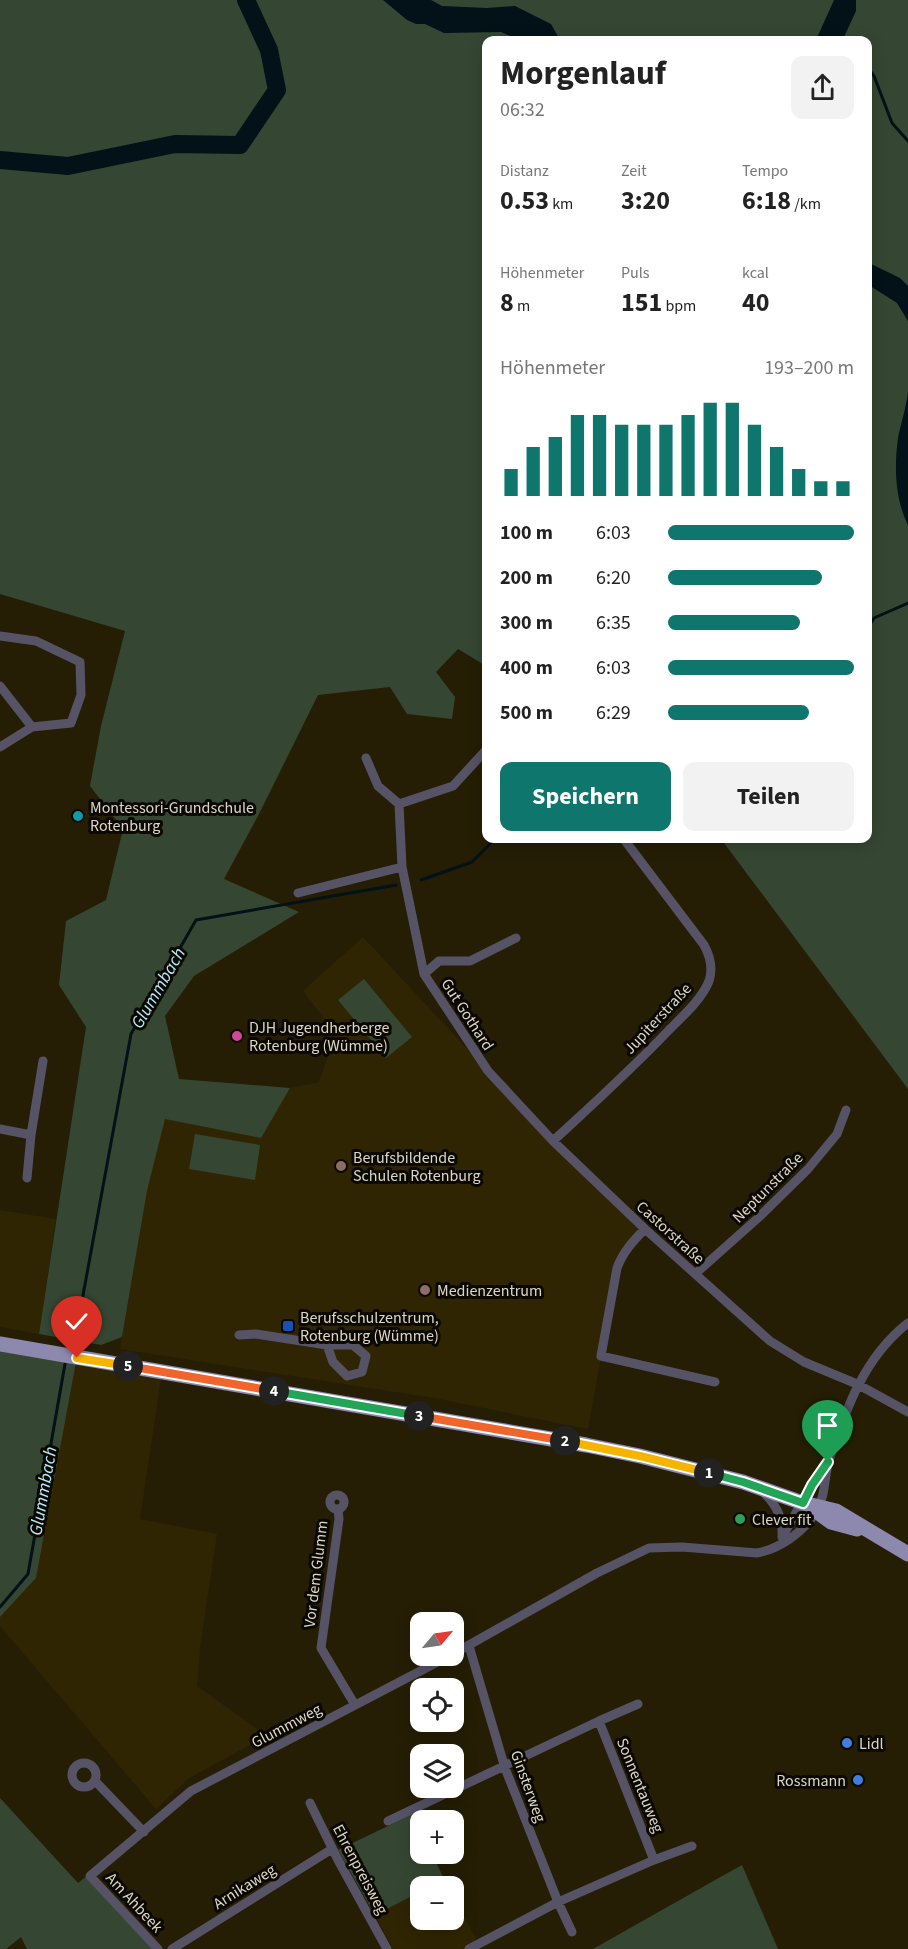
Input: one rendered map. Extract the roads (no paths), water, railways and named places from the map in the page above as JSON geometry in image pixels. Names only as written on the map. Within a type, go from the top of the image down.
[{"type":"main road","points":[[0,1344],[640,1456],[755,1486],[818,1508],[836,1511],[908,1554]]},
{"type":"street","points":[[0,636],[36,641],[80,662],[81,696],[71,723],[32,727],[0,747]]},
{"type":"street","points":[[0,686],[32,727]]},
{"type":"street","points":[[366,758],[378,786],[399,804],[453,786],[482,754]]},
{"type":"street","name":"Gut Gothard","points":[[399,804],[402,867],[424,974],[488,1071]]},
{"type":"street","name":"Jupiterstraße","points":[[553,1141],[686,1014],[706,986],[710,976],[710,958],[704,945],[627,843]]},
{"type":"street","points":[[298,893],[402,867]]},
{"type":"street","name":"Gut Gothard","points":[[424,974],[438,961],[470,961],[516,938]]},
{"type":"street","points":[[27,1178],[43,1061]]},
{"type":"street","name":"Castorstraße","points":[[488,1071],[553,1141],[645,1229],[771,1341],[787,1353],[857,1384],[908,1412]]},
{"type":"street","name":"Neptunstraße","points":[[695,1274],[758,1218],[808,1169],[837,1134],[846,1110]]},
{"type":"street","points":[[0,1129],[31,1136]]},
{"type":"street","points":[[645,1229],[621,1257],[617,1268],[601,1356],[715,1382]]},
{"type":"street","points":[[818,1508],[824,1489],[828,1462],[857,1384],[876,1355],[908,1323]]},
{"type":"street","points":[[239,1335],[279,1336],[327,1346]]},
{"type":"street","points":[[771,1549],[782,1537],[828,1462]]},
{"type":"street","points":[[755,1486],[775,1505],[780,1515],[782,1537]]},
{"type":"street","name":"Glummweg","points":[[464,1648],[597,1573],[649,1548],[682,1547],[747,1554],[764,1552],[798,1533],[818,1508]]},
{"type":"street","name":"Vor dem Glumm","points":[[338,1509],[339,1519],[321,1648],[355,1705]]},
{"type":"street","name":"Ginsterweg","points":[[469,1646],[505,1768],[572,1932]]},
{"type":"street","name":"Glummweg","points":[[90,1876],[191,1791],[430,1666]]},
{"type":"street","name":"Sonnentauweg","points":[[388,1821],[638,1704]]},
{"type":"street","name":"Sonnentauweg","points":[[600,1721],[654,1860]]},
{"type":"street","points":[[95,1781],[144,1832]]},
{"type":"street","name":"Ehrenpreisweg","points":[[310,1803],[332,1849],[387,1949]]},
{"type":"street","name":"Sonnentauweg","points":[[469,1949],[558,1902],[692,1846]]},
{"type":"street","name":"Arnikaweg","points":[[172,1949],[332,1849]]},
{"type":"street","name":"Am Ahbeek","points":[[90,1876],[158,1949]]},
{"type":"waterway","points":[[0,160],[68,166],[175,144],[240,145],[277,90],[269,50],[246,0]]},
{"type":"waterway","points":[[872,73],[892,123],[908,141]]},
{"type":"waterway","name":"Glummbach","points":[[872,621],[874,618],[908,603]]},
{"type":"waterway","name":"Glummbach","points":[[421,880],[472,862],[491,843]]},
{"type":"waterway","name":"Glummbach","points":[[77,1328],[131,1034],[196,920],[396,885]]},
{"type":"waterway","name":"Glummbach","points":[[0,1607],[28,1574],[65,1364]]},
{"type":"place","name":"Montessori-Grundschule Rotenburg","points":[[78,816]]},
{"type":"place","name":"DJH Jugendherberge Rotenburg (Wümme)","points":[[237,1036]]},
{"type":"place","name":"Berufsbildende Schulen Rotenburg","points":[[341,1166]]},
{"type":"place","name":"Medienzentrum","points":[[425,1290]]},
{"type":"place","name":"Berufsschulzentrum, Rotenburg (Wümme)","points":[[288,1326]]},
{"type":"place","name":"Clever fit","points":[[740,1519]]},
{"type":"place","name":"Lidl","points":[[847,1743]]},
{"type":"place","name":"Rossmann","points":[[858,1780]]}]
